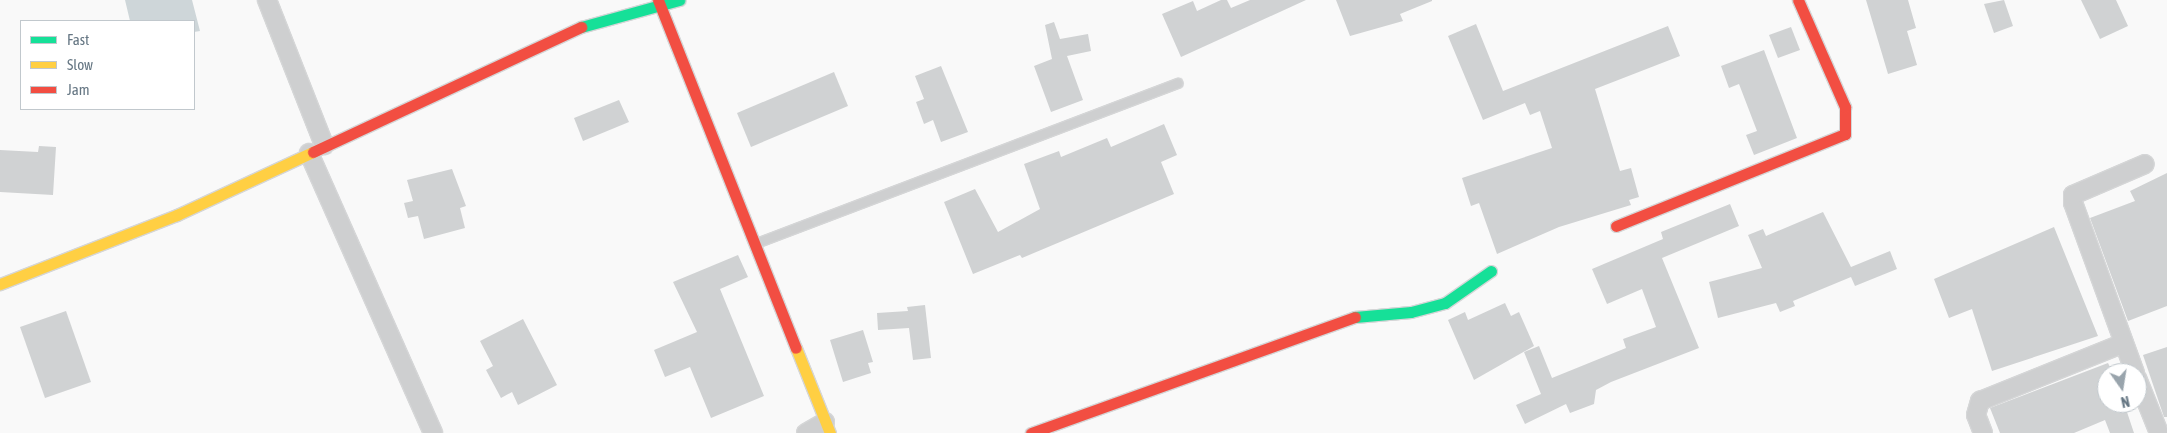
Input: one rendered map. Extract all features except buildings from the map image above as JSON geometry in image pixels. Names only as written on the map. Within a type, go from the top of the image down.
[{"type":"street","points":[[267,0],[316,149],[433,433]]},
{"type":"street","points":[[0,284],[177,215],[588,24],[659,3],[679,0]]},
{"type":"street","points":[[1616,226],[1845,134],[1845,108],[1798,0]]},
{"type":"street","points":[[659,3],[828,428],[806,433]]},
{"type":"street","points":[[2131,363],[2075,212],[2073,195],[2145,164]]},
{"type":"street","points":[[1031,433],[1301,334],[1365,314],[1410,312],[1445,303],[1491,271]]},
{"type":"street","points":[[1983,433],[1976,415],[1980,401],[2124,343]]},
{"type":"street","points":[[2147,403],[2159,433]]},
{"type":"lane","points":[[756,243],[1178,83]]},
{"type":"shaded area","points":[[125,0],[192,0],[200,31],[195,32],[195,20],[130,20]]},
{"type":"traffic: fast","points":[[581,27],[679,0]]},
{"type":"traffic: fast","points":[[1355,317],[1411,312],[1445,303],[1491,271]]},
{"type":"traffic: slow","points":[[0,284],[177,215],[313,152]]},
{"type":"traffic: slow","points":[[796,348],[830,433]]},
{"type":"traffic: jam","points":[[658,0],[796,348]]},
{"type":"traffic: jam","points":[[1616,226],[1845,134],[1845,107],[1798,0]]},
{"type":"traffic: jam","points":[[313,152],[581,27]]},
{"type":"traffic: jam","points":[[1031,433],[1355,317]]}]
